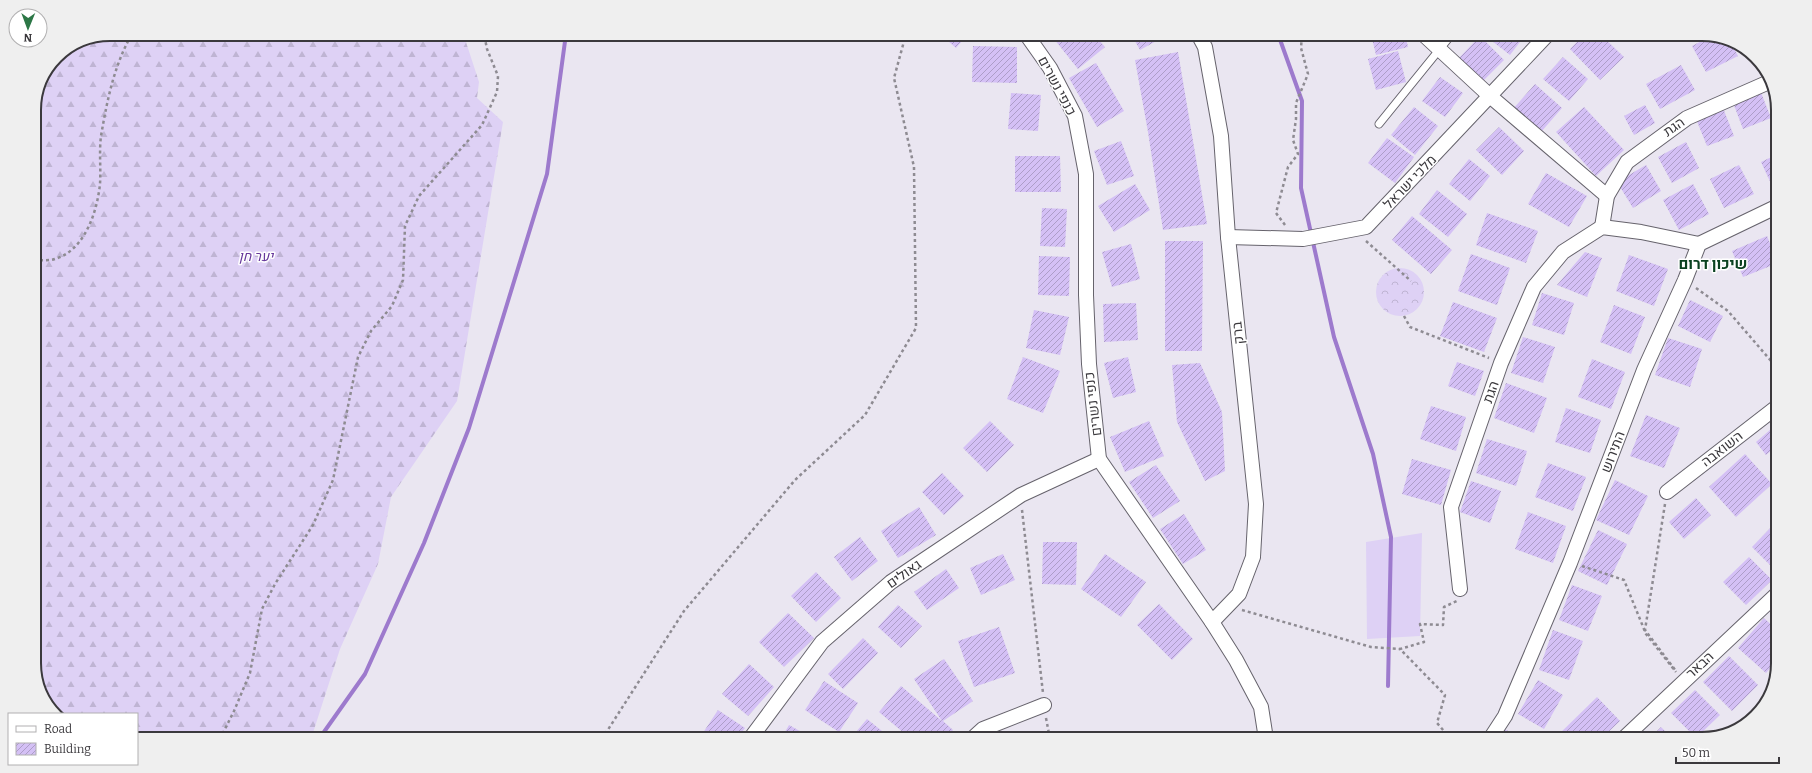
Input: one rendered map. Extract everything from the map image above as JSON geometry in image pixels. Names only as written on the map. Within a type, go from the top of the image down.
[{"type":"street","name":"כנפי נשרים","points":[[1031,41],[1050,68],[1075,116],[1086,174],[1086,295],[1089,364],[1100,460],[1212,622],[1240,667],[1261,707],[1265,732]]},
{"type":"street","name":"ברק","points":[[1202,41],[1205,47],[1221,136],[1228,237],[1256,504],[1253,557],[1239,594],[1212,622]]},
{"type":"street","points":[[1431,41],[1491,97],[1607,196]]},
{"type":"street","name":"מלכי ישראל","points":[[1228,237],[1302,239],[1366,227],[1491,97],[1542,41]]},
{"type":"street","name":"הגת","points":[[1460,589],[1450,507],[1501,363],[1534,287],[1563,252],[1602,227],[1607,196],[1627,162],[1687,118],[1766,83]]},
{"type":"street","points":[[1602,227],[1641,232],[1699,244],[1771,209]]},
{"type":"street","name":"התירוש","points":[[1495,732],[1505,716],[1570,562],[1644,370],[1685,280],[1699,244]]},
{"type":"street","name":"השואבה","points":[[1667,492],[1771,411]]},
{"type":"street","name":"גאולים","points":[[755,732],[822,642],[891,582],[1021,495],[1100,460]]},
{"type":"street","name":"הבאר","points":[[1630,732],[1771,599]]},
{"type":"street","points":[[979,732],[982,729],[1044,705]]},
{"type":"lane","points":[[1379,124],[1446,41]]},
{"type":"path","points":[[41,260],[55,259],[69,253],[80,242],[95,210],[100,184],[101,137],[113,77],[128,41]]},
{"type":"path","points":[[224,732],[250,673],[262,609],[274,584],[312,525],[333,480],[358,357],[371,331],[392,306],[403,280],[405,226],[419,196],[482,125],[497,92],[498,76],[487,49],[485,41]]},
{"type":"path","points":[[606,732],[684,611],[795,480],[865,415],[916,328],[914,167],[894,78],[904,41]]},
{"type":"path","points":[[1286,227],[1276,213],[1288,167],[1298,154],[1293,140],[1296,119],[1296,103],[1308,74],[1301,48],[1302,41]]},
{"type":"path","points":[[1354,230],[1411,281]]},
{"type":"path","points":[[1685,280],[1728,311],[1771,361]]},
{"type":"path","points":[[1404,316],[1410,327],[1501,363]]},
{"type":"path","points":[[1645,630],[1667,492]]},
{"type":"path","points":[[1021,495],[1044,705],[1049,732]]},
{"type":"path","points":[[1570,562],[1624,580],[1645,630],[1683,681]]},
{"type":"path","points":[[1241,610],[1371,647],[1400,649],[1424,642],[1420,624],[1443,624],[1444,607],[1463,598],[1460,589]]},
{"type":"path","points":[[1400,649],[1445,695],[1437,723],[1445,732]]},
{"type":"green space","name":"יער חן","points":[[110,41],[466,41],[479,82],[477,98],[503,122],[457,401],[391,497],[378,564],[340,649],[313,732],[138,732],[138,713],[62,713],[48,693],[42,676],[41,667],[41,106],[43,92],[55,68],[76,50],[97,42]]},
{"type":"green space","points":[[1400,268],[1409,270],[1417,275],[1422,283],[1424,292],[1422,301],[1417,309],[1409,314],[1400,316],[1391,314],[1383,309],[1378,301],[1376,292],[1378,283],[1383,275],[1391,270]]},
{"type":"green space","points":[[1422,533],[1420,636],[1367,639],[1366,542]]},
{"type":"building","points":[[948,41],[962,41],[956,48]]},
{"type":"building","points":[[1056,41],[1100,41],[1105,47],[1078,69]]},
{"type":"building","points":[[1135,41],[1156,41],[1140,50]]},
{"type":"building","points":[[1373,41],[1407,41],[1408,47],[1376,55]]},
{"type":"building","points":[[1475,41],[1485,41],[1504,60],[1483,81],[1459,58]]},
{"type":"building","points":[[1492,41],[1521,41],[1510,55]]},
{"type":"building","points":[[1578,41],[1607,41],[1624,57],[1600,80],[1570,49]]},
{"type":"building","points":[[1702,41],[1715,42],[1734,49],[1738,56],[1706,72],[1692,46]]},
{"type":"building","points":[[973,46],[1017,47],[1017,83],[972,82]]},
{"type":"building","points":[[1398,51],[1406,82],[1376,90],[1368,59]]},
{"type":"building","points":[[1178,52],[1207,224],[1163,230],[1135,60]]},
{"type":"building","points":[[1563,57],[1588,79],[1569,101],[1543,79]]},
{"type":"building","points":[[1096,63],[1124,111],[1097,127],[1069,78]]},
{"type":"building","points":[[1681,65],[1695,90],[1660,109],[1646,84]]},
{"type":"building","points":[[1440,77],[1463,93],[1445,117],[1422,101]]},
{"type":"building","points":[[1535,84],[1562,108],[1541,132],[1513,109]]},
{"type":"building","points":[[1760,90],[1771,118],[1743,129],[1732,100]]},
{"type":"building","points":[[1011,93],[1041,95],[1038,131],[1008,129]]},
{"type":"building","points":[[1645,105],[1655,123],[1634,135],[1624,116]]},
{"type":"building","points":[[1414,107],[1438,126],[1415,155],[1391,135]]},
{"type":"building","points":[[1584,107],[1624,150],[1596,176],[1556,132]]},
{"type":"building","points":[[1723,108],[1734,136],[1707,146],[1696,119]]},
{"type":"building","points":[[1499,127],[1524,151],[1502,175],[1476,150]]},
{"type":"building","points":[[1387,138],[1414,157],[1395,183],[1368,163]]},
{"type":"building","points":[[1121,141],[1134,176],[1107,185],[1094,151]]},
{"type":"building","points":[[1686,142],[1699,168],[1672,183],[1658,157]]},
{"type":"building","points":[[1015,156],[1060,156],[1061,192],[1015,192]]},
{"type":"building","points":[[1771,157],[1771,184],[1761,162]]},
{"type":"building","points":[[1469,159],[1490,176],[1470,201],[1449,184]]},
{"type":"building","points":[[1646,165],[1661,191],[1633,208],[1617,182]]},
{"type":"building","points":[[1739,165],[1754,194],[1724,208],[1710,179]]},
{"type":"building","points":[[1546,173],[1587,196],[1569,227],[1528,204]]},
{"type":"building","points":[[1135,184],[1150,210],[1114,232],[1098,206]]},
{"type":"building","points":[[1693,184],[1709,214],[1679,230],[1663,200]]},
{"type":"building","points":[[1437,190],[1467,214],[1448,237],[1419,214]]},
{"type":"building","points":[[1042,208],[1067,209],[1065,247],[1040,246]]},
{"type":"building","points":[[1487,213],[1538,231],[1526,263],[1476,245]]},
{"type":"building","points":[[1412,216],[1452,250],[1431,274],[1392,240]]},
{"type":"building","points":[[1767,236],[1771,246],[1771,266],[1743,277],[1732,251]]},
{"type":"building","points":[[1165,241],[1203,241],[1202,351],[1165,351]]},
{"type":"building","points":[[1131,244],[1140,279],[1112,287],[1102,252]]},
{"type":"building","points":[[1585,252],[1602,258],[1587,297],[1557,285]]},
{"type":"building","points":[[1471,254],[1510,268],[1497,305],[1458,291]]},
{"type":"building","points":[[1629,255],[1668,269],[1654,306],[1616,291]]},
{"type":"building","points":[[1039,256],[1070,257],[1069,296],[1038,295]]},
{"type":"building","points":[[1542,293],[1574,303],[1564,335],[1532,325]]},
{"type":"building","points":[[1690,300],[1723,316],[1710,342],[1678,326]]},
{"type":"building","points":[[1453,302],[1497,318],[1484,352],[1440,336]]},
{"type":"building","points":[[1136,303],[1138,340],[1104,342],[1103,304]]},
{"type":"building","points":[[1614,305],[1645,317],[1631,354],[1600,342]]},
{"type":"building","points":[[1034,310],[1069,317],[1060,355],[1026,348]]},
{"type":"building","points":[[1523,337],[1555,347],[1543,383],[1511,373]]},
{"type":"building","points":[[1668,338],[1702,349],[1690,387],[1655,375]]},
{"type":"building","points":[[1023,357],[1060,371],[1043,413],[1007,399]]},
{"type":"building","points":[[1128,357],[1136,392],[1113,398],[1104,363]]},
{"type":"building","points":[[1592,359],[1625,372],[1611,409],[1578,397]]},
{"type":"building","points":[[1457,362],[1484,371],[1475,396],[1448,386]]},
{"type":"building","points":[[1200,363],[1222,412],[1225,471],[1205,481],[1177,422],[1172,365]]},
{"type":"building","points":[[1506,383],[1547,398],[1534,433],[1494,418]]},
{"type":"building","points":[[1431,406],[1466,417],[1456,451],[1420,439]]},
{"type":"building","points":[[1566,408],[1601,420],[1590,453],[1555,442]]},
{"type":"building","points":[[1646,415],[1680,428],[1664,468],[1630,456]]},
{"type":"building","points":[[990,421],[1014,445],[987,472],[963,448]]},
{"type":"building","points":[[1149,421],[1164,456],[1125,472],[1110,437]]},
{"type":"building","points":[[1771,429],[1771,451],[1766,455],[1756,442]]},
{"type":"building","points":[[1487,439],[1527,451],[1516,486],[1476,473]]},
{"type":"building","points":[[1745,454],[1771,483],[1771,485],[1736,517],[1709,487]]},
{"type":"building","points":[[1412,459],[1451,470],[1441,505],[1402,494]]},
{"type":"building","points":[[1548,463],[1586,477],[1573,511],[1535,497]]},
{"type":"building","points":[[1156,465],[1180,501],[1153,518],[1129,482]]},
{"type":"building","points":[[942,473],[964,496],[944,515],[922,492]]},
{"type":"building","points":[[1615,480],[1648,496],[1629,535],[1596,520]]},
{"type":"building","points":[[1471,481],[1501,491],[1490,523],[1460,512]]},
{"type":"building","points":[[1696,498],[1711,515],[1684,539],[1669,522]]},
{"type":"building","points":[[919,507],[936,535],[898,558],[881,531]]},
{"type":"building","points":[[1528,512],[1566,526],[1553,563],[1515,549]]},
{"type":"building","points":[[1184,514],[1206,550],[1183,564],[1160,529]]},
{"type":"building","points":[[1771,527],[1771,566],[1752,547]]},
{"type":"building","points":[[1598,530],[1627,544],[1607,585],[1578,571]]},
{"type":"building","points":[[860,537],[878,561],[852,581],[834,557]]},
{"type":"building","points":[[1043,542],[1077,542],[1076,585],[1042,584]]},
{"type":"building","points":[[1003,554],[1015,580],[981,595],[970,568]]},
{"type":"building","points":[[1105,554],[1146,582],[1121,617],[1081,589]]},
{"type":"building","points":[[1749,557],[1771,579],[1771,581],[1746,605],[1723,582]]},
{"type":"building","points":[[946,569],[959,588],[927,610],[914,592]]},
{"type":"building","points":[[816,572],[841,598],[816,622],[791,596]]},
{"type":"building","points":[[1572,585],[1602,596],[1588,631],[1559,620]]},
{"type":"building","points":[[1159,604],[1193,639],[1172,660],[1137,625]]},
{"type":"building","points":[[898,605],[922,626],[901,648],[878,627]]},
{"type":"building","points":[[788,613],[814,638],[784,667],[759,642]]},
{"type":"building","points":[[1764,618],[1771,624],[1771,668],[1766,673],[1738,648]]},
{"type":"building","points":[[999,627],[1015,673],[974,687],[958,641]]},
{"type":"building","points":[[1553,630],[1583,641],[1569,680],[1539,670]]},
{"type":"building","points":[[863,638],[878,653],[843,689],[828,674]]},
{"type":"building","points":[[1729,656],[1758,685],[1732,711],[1703,682]]},
{"type":"building","points":[[944,659],[973,701],[943,721],[953,730],[951,732],[903,732],[879,712],[901,686],[942,721],[914,679]]},
{"type":"building","points":[[749,664],[774,687],[748,716],[722,694]]},
{"type":"building","points":[[1538,680],[1563,695],[1544,729],[1518,714]]},
{"type":"building","points":[[824,681],[858,703],[839,732],[805,710]]},
{"type":"building","points":[[1695,690],[1720,715],[1702,732],[1690,732],[1671,713]]},
{"type":"building","points":[[1597,697],[1620,721],[1608,732],[1561,732]]},
{"type":"building","points":[[718,710],[745,728],[742,732],[704,732]]},
{"type":"building","points":[[867,719],[883,732],[856,732]]},
{"type":"building","points":[[789,725],[802,732],[785,732]]},
{"type":"building","points":[[1661,727],[1666,732],[1656,732]]},
{"type":"building","points":[[1504,729],[1511,732],[1502,732]]},
{"type":"waterway","points":[[324,732],[365,674],[424,543],[469,428],[547,174],[565,41]]},
{"type":"waterway","points":[[1281,41],[1302,101],[1301,188],[1334,337],[1373,454],[1391,537],[1388,686]]},
{"type":"district","name":"שיכון דרום","points":[[1713,264]]}]
